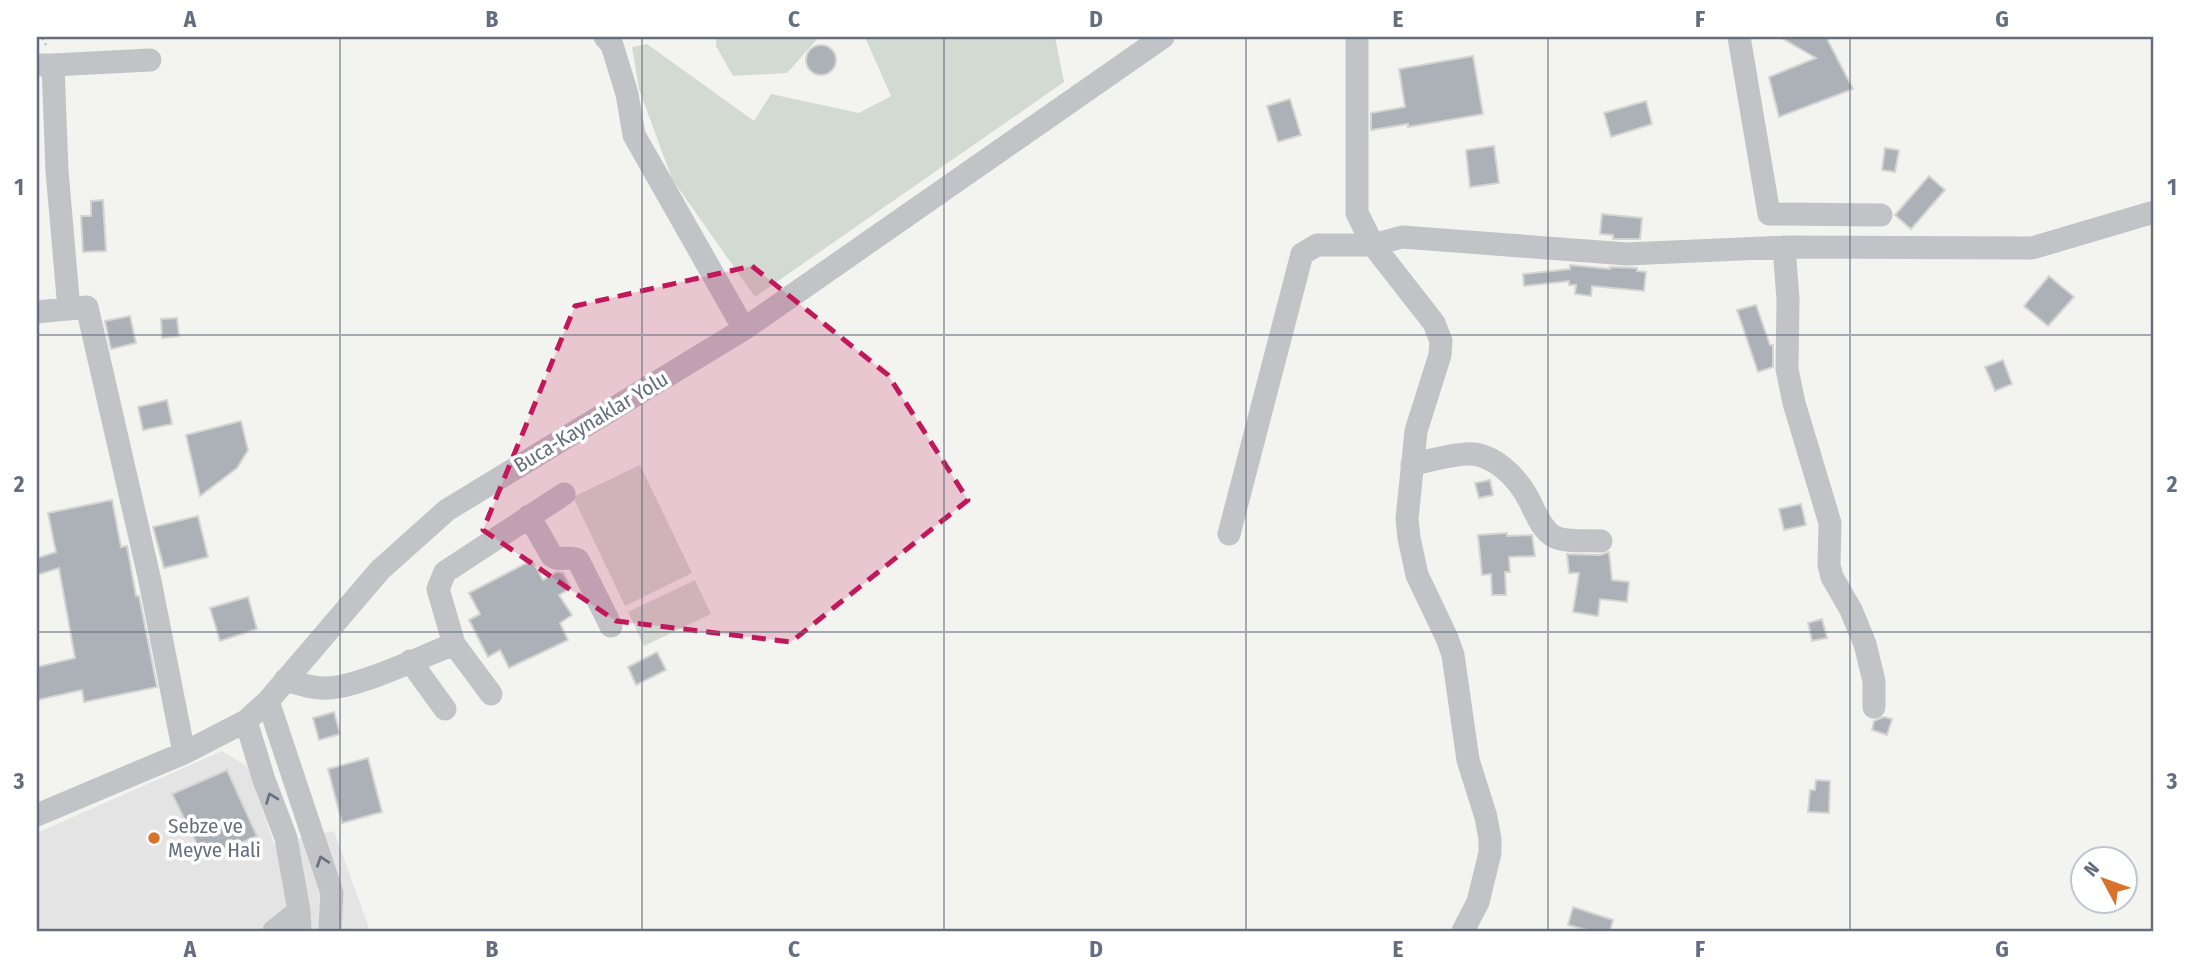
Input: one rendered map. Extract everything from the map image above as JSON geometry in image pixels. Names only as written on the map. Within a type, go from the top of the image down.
[{"type":"street","points":[[606,37],[612,45],[628,94],[634,135],[744,329]]},
{"type":"street","name":"Buca-Kaynaklar Yolu","points":[[37,815],[184,753],[246,721],[268,701],[380,570],[447,510],[744,329],[1163,37]]},
{"type":"street","points":[[1357,37],[1357,213],[1373,245],[1434,323],[1441,341],[1440,355],[1416,431],[1407,519],[1412,557],[1423,592],[1453,655],[1468,760],[1490,839],[1490,853],[1478,902],[1462,931]]},
{"type":"street","points":[[1739,37],[1769,214],[1881,215]]},
{"type":"street","points":[[69,309],[45,65],[150,60]]},
{"type":"street","points":[[1229,534],[1302,254],[1317,245],[1373,245],[1402,237],[1627,254],[1784,247],[2032,248],[2154,212]]},
{"type":"street","points":[[1784,247],[1788,299],[1787,369],[1794,402],[1830,523],[1829,565],[1832,577],[1855,618],[1865,644],[1874,681],[1874,707]]},
{"type":"street","points":[[37,312],[87,307],[150,581],[184,753]]},
{"type":"street","points":[[1412,464],[1468,453],[1488,460],[1517,481],[1542,525],[1552,536],[1601,541]]},
{"type":"street","points":[[491,694],[454,644],[438,589],[441,578],[449,568],[564,494]]},
{"type":"street","points":[[529,516],[552,556],[558,559],[573,558],[580,563],[611,626]]},
{"type":"street","points":[[285,680],[328,688],[354,683],[454,644]]},
{"type":"street","points":[[410,661],[444,709]]},
{"type":"street","points":[[268,701],[332,893],[332,929],[300,921],[274,931]]},
{"type":"street","points":[[246,721],[286,838],[300,921]]},
{"type":"highlighted area","points":[[752,266],[888,375],[968,500],[791,642],[616,621],[483,530],[575,306]]},
{"type":"shaded area","points":[[716,37],[819,37],[787,73],[733,76],[716,46]]},
{"type":"shaded area","points":[[865,37],[1055,37],[1064,82],[755,297],[672,179],[639,89],[632,47],[647,44],[754,121],[771,94],[859,113],[891,96]]},
{"type":"shaded area","points":[[640,465],[692,573],[625,606],[573,497]]},
{"type":"shaded area","points":[[695,580],[711,614],[644,646],[628,612]]},
{"type":"shaded area","name":"Sebze ve Meyve Hali","points":[[222,751],[248,767],[274,844],[334,831],[370,931],[37,931],[37,833]]},
{"type":"building","points":[[1780,37],[1826,37],[1853,89],[1779,117],[1769,77],[1816,58]]},
{"type":"building","points":[[821,45],[832,49],[836,60],[832,71],[821,75],[810,71],[806,60],[810,49]]},
{"type":"building","points":[[1473,56],[1483,114],[1408,127],[1408,124],[1371,130],[1371,113],[1405,107],[1399,69]]},
{"type":"building","points":[[1290,99],[1301,135],[1278,142],[1267,106]]},
{"type":"building","points":[[1646,101],[1652,124],[1611,137],[1604,113]]},
{"type":"building","points":[[1494,146],[1499,183],[1470,187],[1466,150]]},
{"type":"building","points":[[1885,148],[1899,150],[1895,172],[1882,170]]},
{"type":"building","points":[[1929,176],[1945,190],[1911,229],[1895,215]]},
{"type":"building","points":[[103,200],[106,251],[83,252],[81,216],[91,216],[91,201]]},
{"type":"building","points":[[1602,214],[1642,218],[1640,239],[1613,239],[1613,235],[1600,234]]},
{"type":"building","points":[[1570,265],[1610,269],[1637,268],[1637,271],[1646,272],[1644,291],[1592,286],[1591,296],[1575,294],[1576,285],[1569,285],[1569,281],[1524,286],[1523,274],[1570,269]]},
{"type":"building","points":[[2049,276],[2074,297],[2048,326],[2024,306]]},
{"type":"building","points":[[1756,305],[1770,345],[1773,345],[1773,367],[1758,372],[1737,310]]},
{"type":"building","points":[[130,316],[136,343],[111,349],[105,321]]},
{"type":"building","points":[[177,318],[179,336],[162,338],[161,319]]},
{"type":"building","points":[[2003,360],[2012,384],[1995,391],[1985,367]]},
{"type":"building","points":[[167,400],[172,424],[143,430],[138,407]]},
{"type":"building","points":[[241,421],[248,450],[237,468],[200,496],[186,435]]},
{"type":"building","points":[[1490,480],[1493,495],[1479,498],[1475,483]]},
{"type":"building","points":[[112,500],[121,547],[127,546],[157,687],[84,702],[82,690],[37,700],[37,667],[75,658],[59,568],[37,575],[37,558],[56,552],[48,513]]},
{"type":"building","points":[[1801,504],[1806,525],[1784,530],[1779,509]]},
{"type":"building","points":[[198,516],[208,557],[164,568],[153,527]]},
{"type":"building","points":[[1507,533],[1507,536],[1532,535],[1535,556],[1509,557],[1510,572],[1505,572],[1506,595],[1492,595],[1491,574],[1482,575],[1478,535]]},
{"type":"building","points":[[1609,552],[1612,580],[1629,582],[1627,602],[1600,599],[1598,616],[1573,612],[1579,573],[1569,573],[1567,554],[1600,555]]},
{"type":"building","points":[[532,560],[543,580],[557,572],[563,573],[571,588],[559,595],[572,615],[560,623],[568,640],[509,668],[500,650],[488,657],[469,620],[480,614],[469,593]]},
{"type":"building","points":[[248,597],[257,629],[220,641],[210,608]]},
{"type":"building","points":[[1822,619],[1827,638],[1812,641],[1808,623]]},
{"type":"building","points":[[657,652],[666,670],[636,685],[628,667]]},
{"type":"building","points":[[334,712],[340,734],[319,740],[313,718]]},
{"type":"building","points":[[1884,717],[1892,719],[1887,735],[1872,730],[1874,721]]},
{"type":"building","points":[[368,758],[382,812],[342,823],[328,769]]},
{"type":"building","points":[[227,770],[257,836],[234,846],[233,844],[204,859],[172,794]]},
{"type":"building","points":[[1816,780],[1830,781],[1829,813],[1808,812],[1810,790],[1815,790]]},
{"type":"building","points":[[1573,907],[1613,920],[1610,931],[1591,931],[1568,925]]},
{"type":"place","name":"Sebze ve Meyve Hali","points":[[154,838]]}]
